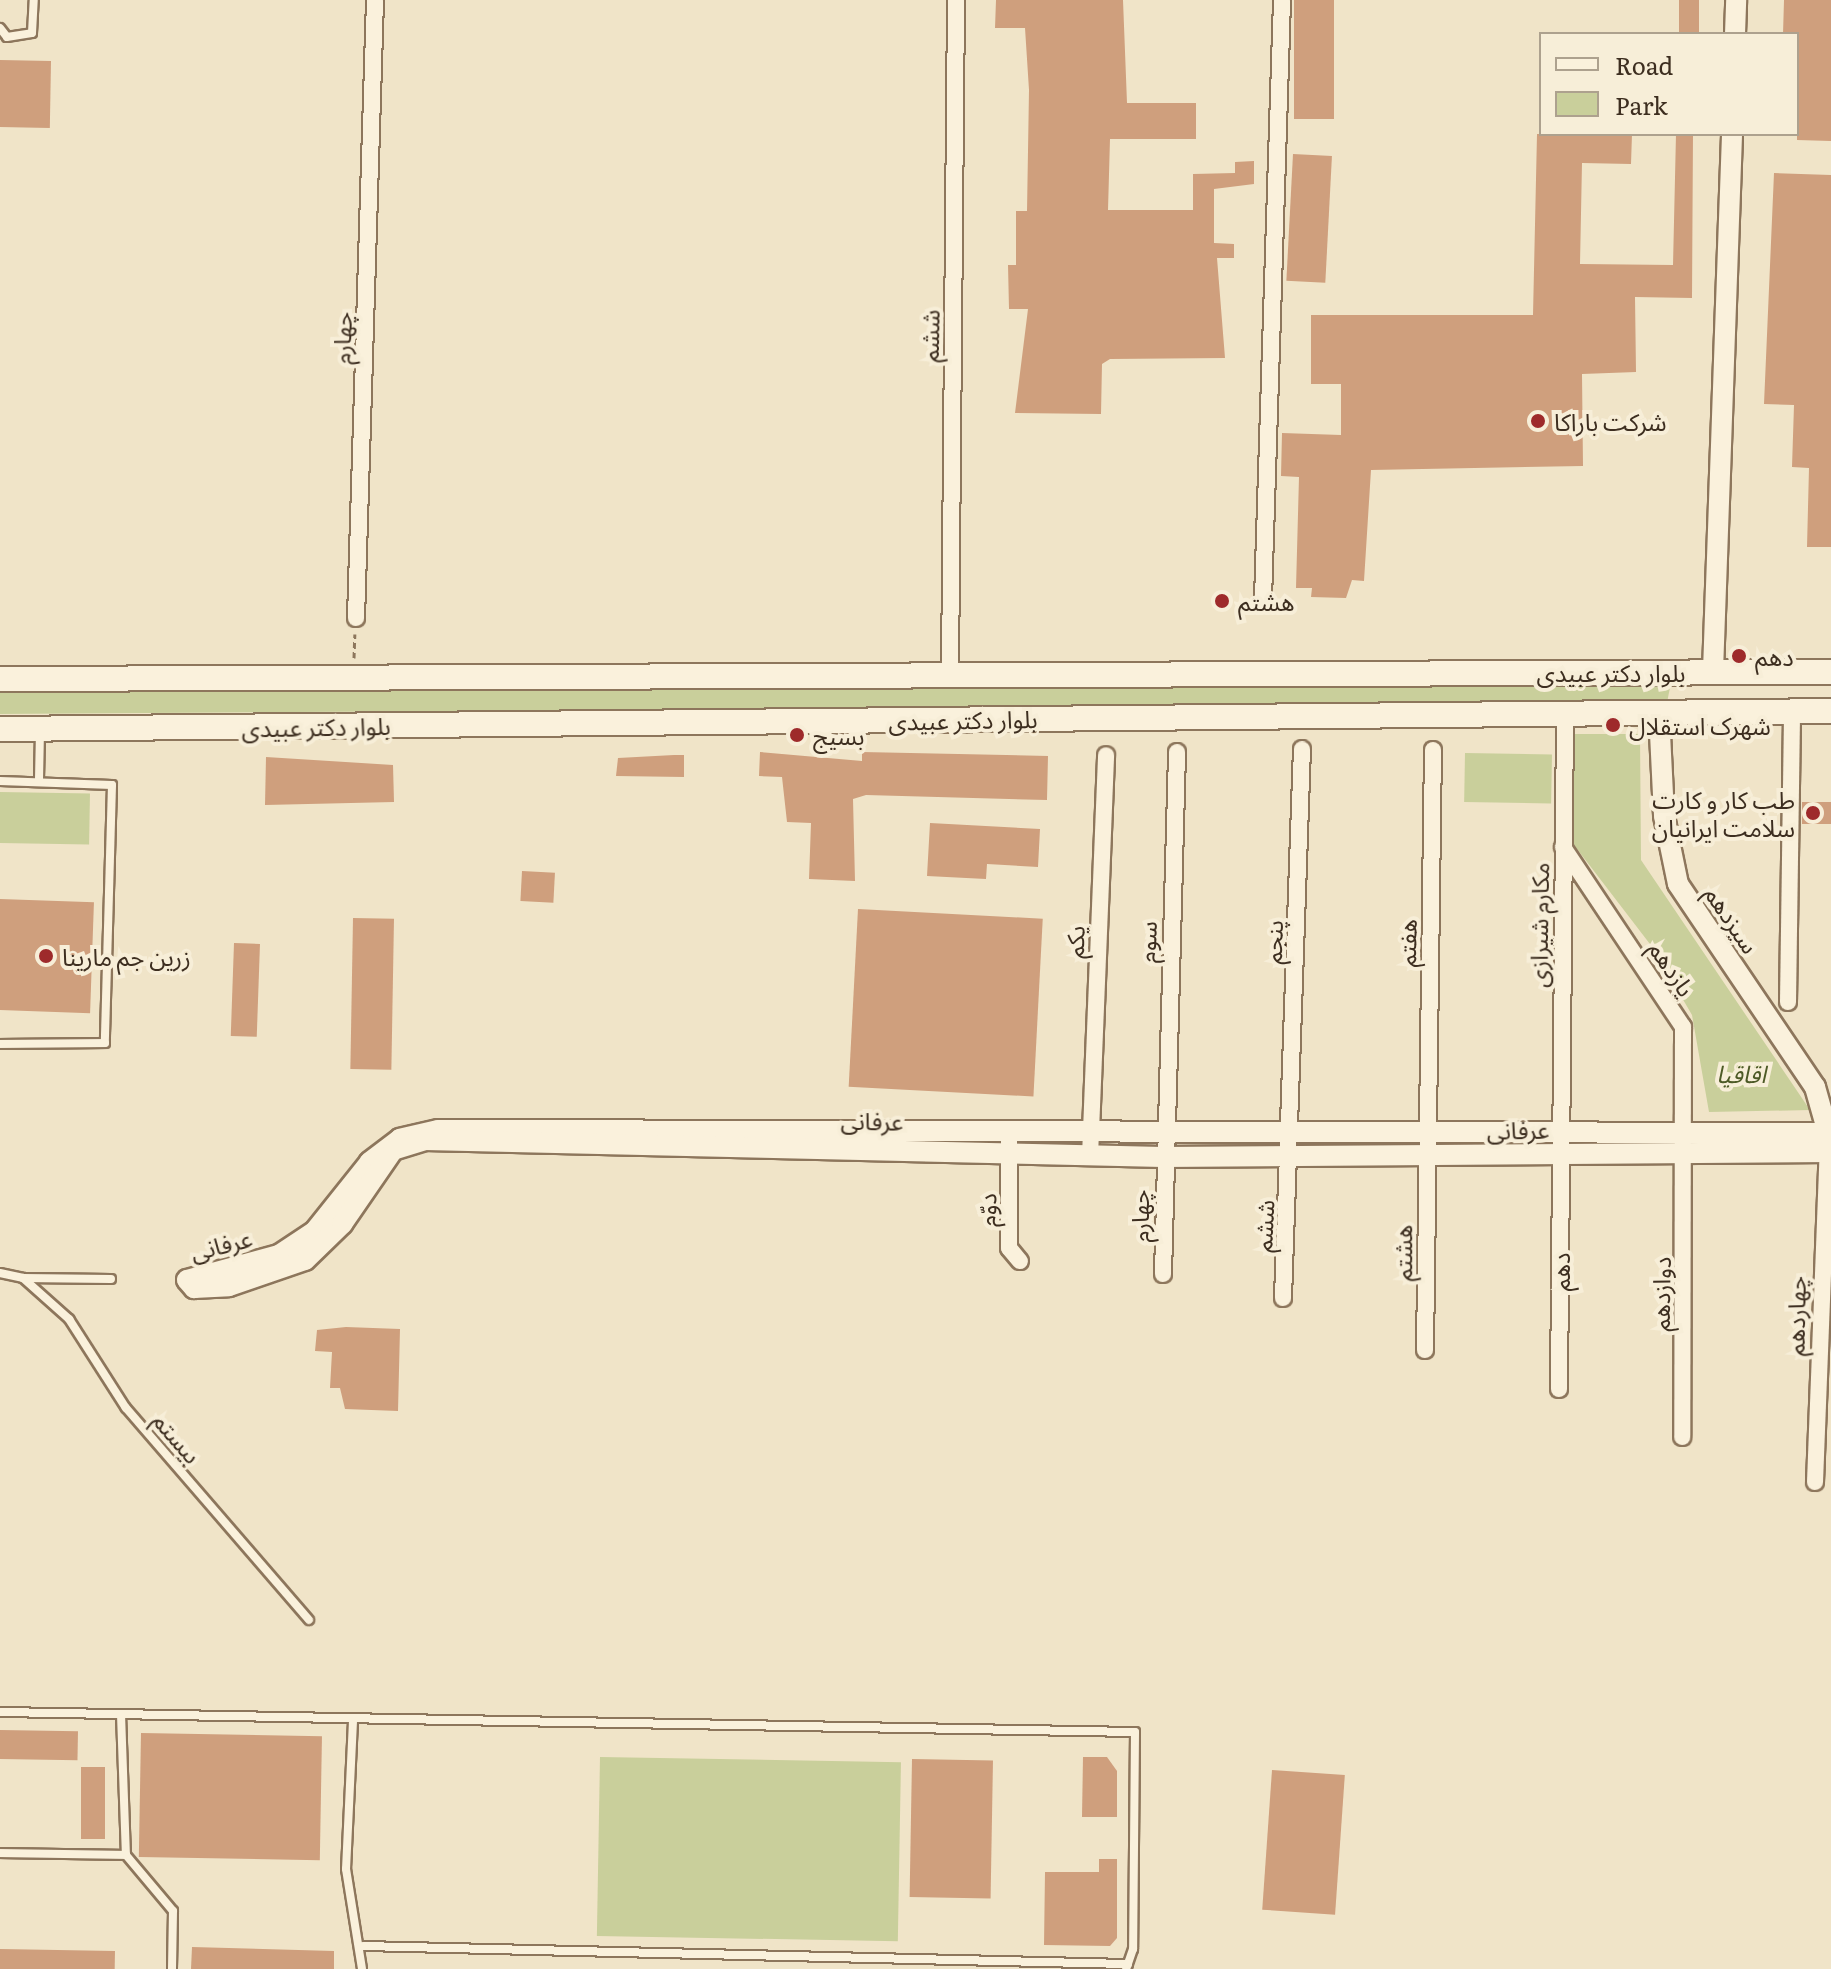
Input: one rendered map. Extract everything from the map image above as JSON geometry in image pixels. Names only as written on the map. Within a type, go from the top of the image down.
[{"type":"main road","points":[[1711,712],[1713,671]]},
{"type":"main road","name":"بلوار دکتر عبیدی","points":[[0,679],[1831,672]]},
{"type":"main road","name":"بلوار دکتر عبیدی","points":[[0,729],[1831,711]]},
{"type":"street","name":"چهارم","points":[[356,618],[375,0]]},
{"type":"street","name":"ششم","points":[[950,673],[956,0]]},
{"type":"street","points":[[1263,599],[1282,0]]},
{"type":"street","points":[[1735,32],[1736,0]]},
{"type":"street","points":[[1713,671],[1732,136]]},
{"type":"street","points":[[1788,1002],[1792,712]]},
{"type":"street","name":"مکارم شیرازی","points":[[1560,1145],[1565,713]]},
{"type":"street","name":"سیزدهم","points":[[1659,713],[1664,816],[1678,884],[1815,1087],[1829,1143]]},
{"type":"street","name":"پنجم","points":[[1290,1146],[1302,749]]},
{"type":"street","name":"هفتم","points":[[1426,1146],[1433,750]]},
{"type":"street","name":"سوم","points":[[1163,1157],[1177,752]]},
{"type":"street","name":"یکم","points":[[1090,1156],[1106,755]]},
{"type":"street","name":"یازدهم","points":[[1563,846],[1683,1027],[1686,1144]]},
{"type":"street","name":"عرفانی","points":[[1290,1146],[1164,1133],[438,1130],[400,1139],[370,1162],[315,1231],[279,1255],[187,1280],[194,1288],[229,1286],[305,1260],[342,1224],[393,1150],[425,1140],[979,1148],[1010,1155],[1163,1157],[1290,1146],[1829,1143]]},
{"type":"street","name":"دوّم","points":[[1009,1133],[1009,1248],[1020,1261]]},
{"type":"street","name":"چهاردهم","points":[[1815,1482],[1821,1232],[1829,1143]]},
{"type":"street","name":"دوازدهم","points":[[1682,1437],[1686,1144]]},
{"type":"street","name":"دهم","points":[[1559,1389],[1560,1145]]},
{"type":"street","name":"ششم","points":[[1283,1298],[1290,1146]]},
{"type":"street","name":"هشتم","points":[[1425,1350],[1426,1146]]},
{"type":"street","name":"چهارم","points":[[1163,1157],[1163,1274]]},
{"type":"street","points":[[1821,1232],[1831,1246]]},
{"type":"lane","points":[[0,28],[7,37],[32,33],[34,0]]},
{"type":"lane","points":[[39,779],[40,729]]},
{"type":"lane","points":[[0,781],[39,779],[112,785],[105,1043],[0,1044]]},
{"type":"lane","points":[[0,1275],[111,1279]]},
{"type":"lane","name":"بیستم","points":[[23,1278],[69,1319],[126,1408],[309,1620]]},
{"type":"lane","points":[[0,1712],[353,1721],[1135,1732],[1127,1967],[363,1946]]},
{"type":"lane","points":[[121,1714],[126,1855],[173,1911],[172,1969]]},
{"type":"lane","points":[[353,1721],[346,1869],[363,1946],[362,1969]]},
{"type":"lane","points":[[0,1853],[126,1855]]},
{"type":"path","points":[[353,677],[356,618]]},
{"type":"green space","points":[[1671,682],[1667,703],[0,714],[0,689]]},
{"type":"green space","name":"اقاقیا","points":[[1574,734],[1640,734],[1641,860],[1810,1110],[1709,1112],[1692,1015],[1653,948],[1574,845]]},
{"type":"green space","points":[[1465,753],[1552,755],[1551,804],[1464,802]]},
{"type":"green space","points":[[0,792],[90,794],[89,845],[0,843]]},
{"type":"green space","points":[[600,1757],[901,1762],[898,1941],[597,1936]]},
{"type":"building","points":[[996,0],[1123,0],[1127,103],[1196,103],[1196,139],[1110,139],[1108,210],[1193,210],[1193,174],[1235,173],[1235,162],[1254,161],[1254,184],[1214,189],[1214,243],[1234,244],[1234,258],[1217,258],[1225,358],[1110,359],[1102,364],[1101,414],[1015,413],[1028,309],[1009,309],[1008,265],[1016,265],[1016,211],[1027,211],[1029,90],[1025,28],[995,28]]},
{"type":"building","points":[[1294,0],[1334,0],[1334,119],[1294,119]]},
{"type":"building","points":[[1679,0],[1699,0],[1699,32],[1679,32]]},
{"type":"building","points":[[1784,0],[1831,0],[1831,141],[1797,140],[1799,32],[1783,32]]},
{"type":"building","points":[[0,60],[51,61],[50,128],[0,127]]},
{"type":"building","points":[[1537,134],[1632,136],[1631,164],[1582,163],[1580,264],[1673,265],[1676,136],[1693,136],[1692,298],[1635,297],[1636,372],[1582,374],[1583,466],[1371,470],[1364,581],[1352,580],[1346,598],[1311,597],[1312,588],[1296,588],[1299,477],[1281,476],[1282,433],[1341,435],[1341,384],[1311,384],[1311,315],[1533,315]]},
{"type":"building","points":[[1293,154],[1332,156],[1325,283],[1286,281]]},
{"type":"building","points":[[1774,173],[1831,175],[1831,547],[1807,547],[1809,468],[1792,467],[1794,405],[1764,404]]},
{"type":"building","points":[[760,752],[862,761],[862,752],[1048,756],[1047,800],[866,795],[853,799],[855,881],[809,879],[811,823],[787,822],[782,777],[759,776]]},
{"type":"building","points":[[684,755],[684,777],[616,776],[618,758]]},
{"type":"building","points":[[266,757],[393,765],[394,802],[265,805]]},
{"type":"building","name":"طب کار و کارت سلامت ایرانیان","points":[[1802,802],[1831,802],[1831,824],[1802,824]]},
{"type":"building","points":[[930,823],[1040,829],[1038,867],[987,864],[986,879],[927,876]]},
{"type":"building","points":[[522,871],[555,873],[553,903],[520,901]]},
{"type":"building","name":"زرین جم مارینا","points":[[0,899],[94,902],[90,1013],[0,1010]]},
{"type":"building","points":[[858,909],[1043,919],[1033,1096],[849,1087]]},
{"type":"building","points":[[353,918],[394,919],[391,1070],[350,1069]]},
{"type":"building","points":[[234,943],[260,944],[257,1037],[231,1036]]},
{"type":"building","points":[[346,1327],[400,1329],[398,1411],[345,1409],[340,1388],[330,1388],[332,1352],[315,1351],[317,1330]]},
{"type":"building","points":[[0,1730],[78,1731],[77,1760],[0,1759]]},
{"type":"building","points":[[141,1733],[322,1736],[320,1860],[139,1857]]},
{"type":"building","points":[[1083,1757],[1107,1757],[1117,1771],[1117,1817],[1082,1817]]},
{"type":"building","points":[[912,1759],[993,1760],[991,1898],[910,1897]]},
{"type":"building","points":[[81,1767],[105,1767],[105,1839],[81,1839]]},
{"type":"building","points":[[1272,1770],[1345,1775],[1335,1915],[1262,1910]]},
{"type":"building","points":[[1099,1859],[1117,1859],[1117,1938],[1110,1946],[1044,1945],[1045,1872],[1099,1872]]},
{"type":"building","points":[[192,1947],[334,1951],[334,1969],[191,1969]]},
{"type":"building","points":[[0,1949],[115,1951],[115,1969],[0,1969]]},
{"type":"place","name":"شرکت باراکا","points":[[1538,421]]},
{"type":"place","name":"هشتم","points":[[1222,601]]},
{"type":"place","name":"دهم","points":[[1739,656]]},
{"type":"place","name":"شهرک استقلال","points":[[1613,725]]},
{"type":"place","name":"بسیج","points":[[797,735]]},
{"type":"place","name":"طب کار و کارت سلامت ایرانیان","points":[[1813,813]]},
{"type":"place","name":"زرین جم مارینا","points":[[46,956]]}]
